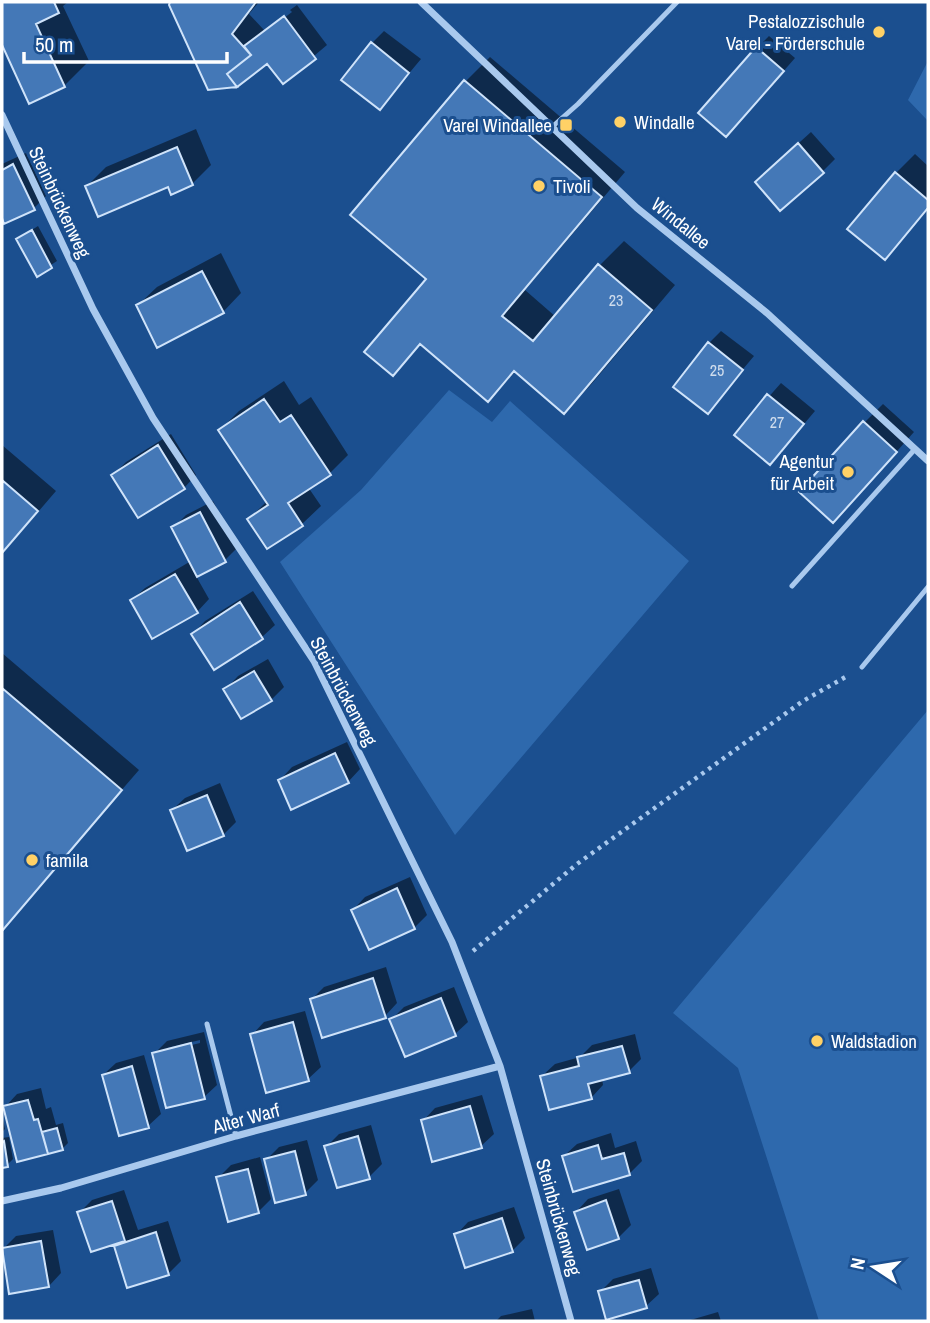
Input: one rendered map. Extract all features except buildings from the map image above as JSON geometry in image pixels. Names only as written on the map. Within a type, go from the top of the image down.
[{"type":"street","name":"Windallee","points":[[421,2],[637,208],[767,313],[928,461]]},
{"type":"street","name":"Steinbrückenweg","points":[[2,115],[93,309],[153,418],[314,661],[452,942],[500,1066],[571,1321]]},
{"type":"street","name":"Alter Warf","points":[[2,1201],[61,1188],[236,1136],[500,1066]]},
{"type":"lane","points":[[552,127],[578,104],[677,2]]},
{"type":"lane","points":[[792,586],[915,449]]},
{"type":"lane","points":[[862,667],[928,587]]},
{"type":"lane","points":[[207,1024],[236,1136]]},
{"type":"path","points":[[459,963],[577,864],[803,701],[862,667]]},
{"type":"shaded area","points":[[928,61],[928,121],[908,100]]},
{"type":"shaded area","points":[[449,390],[492,422],[510,401],[689,561],[455,835],[280,562],[361,490]]},
{"type":"shaded area","name":"Waldstadion","points":[[928,710],[928,1321],[819,1321],[738,1068],[673,1013]]},
{"type":"place","name":"Pestalozzischule Varel - Förderschule","points":[[879,32]]},
{"type":"place","name":"Windalle","points":[[620,122]]},
{"type":"place","name":"Varel Windallee","points":[[566,125]]},
{"type":"place","name":"Tivoli","points":[[539,186]]},
{"type":"place","name":"Agentur für Arbeit","points":[[848,472]]},
{"type":"place","name":"famila","points":[[32,860]]},
{"type":"place","name":"Waldstadion","points":[[817,1041]]}]
